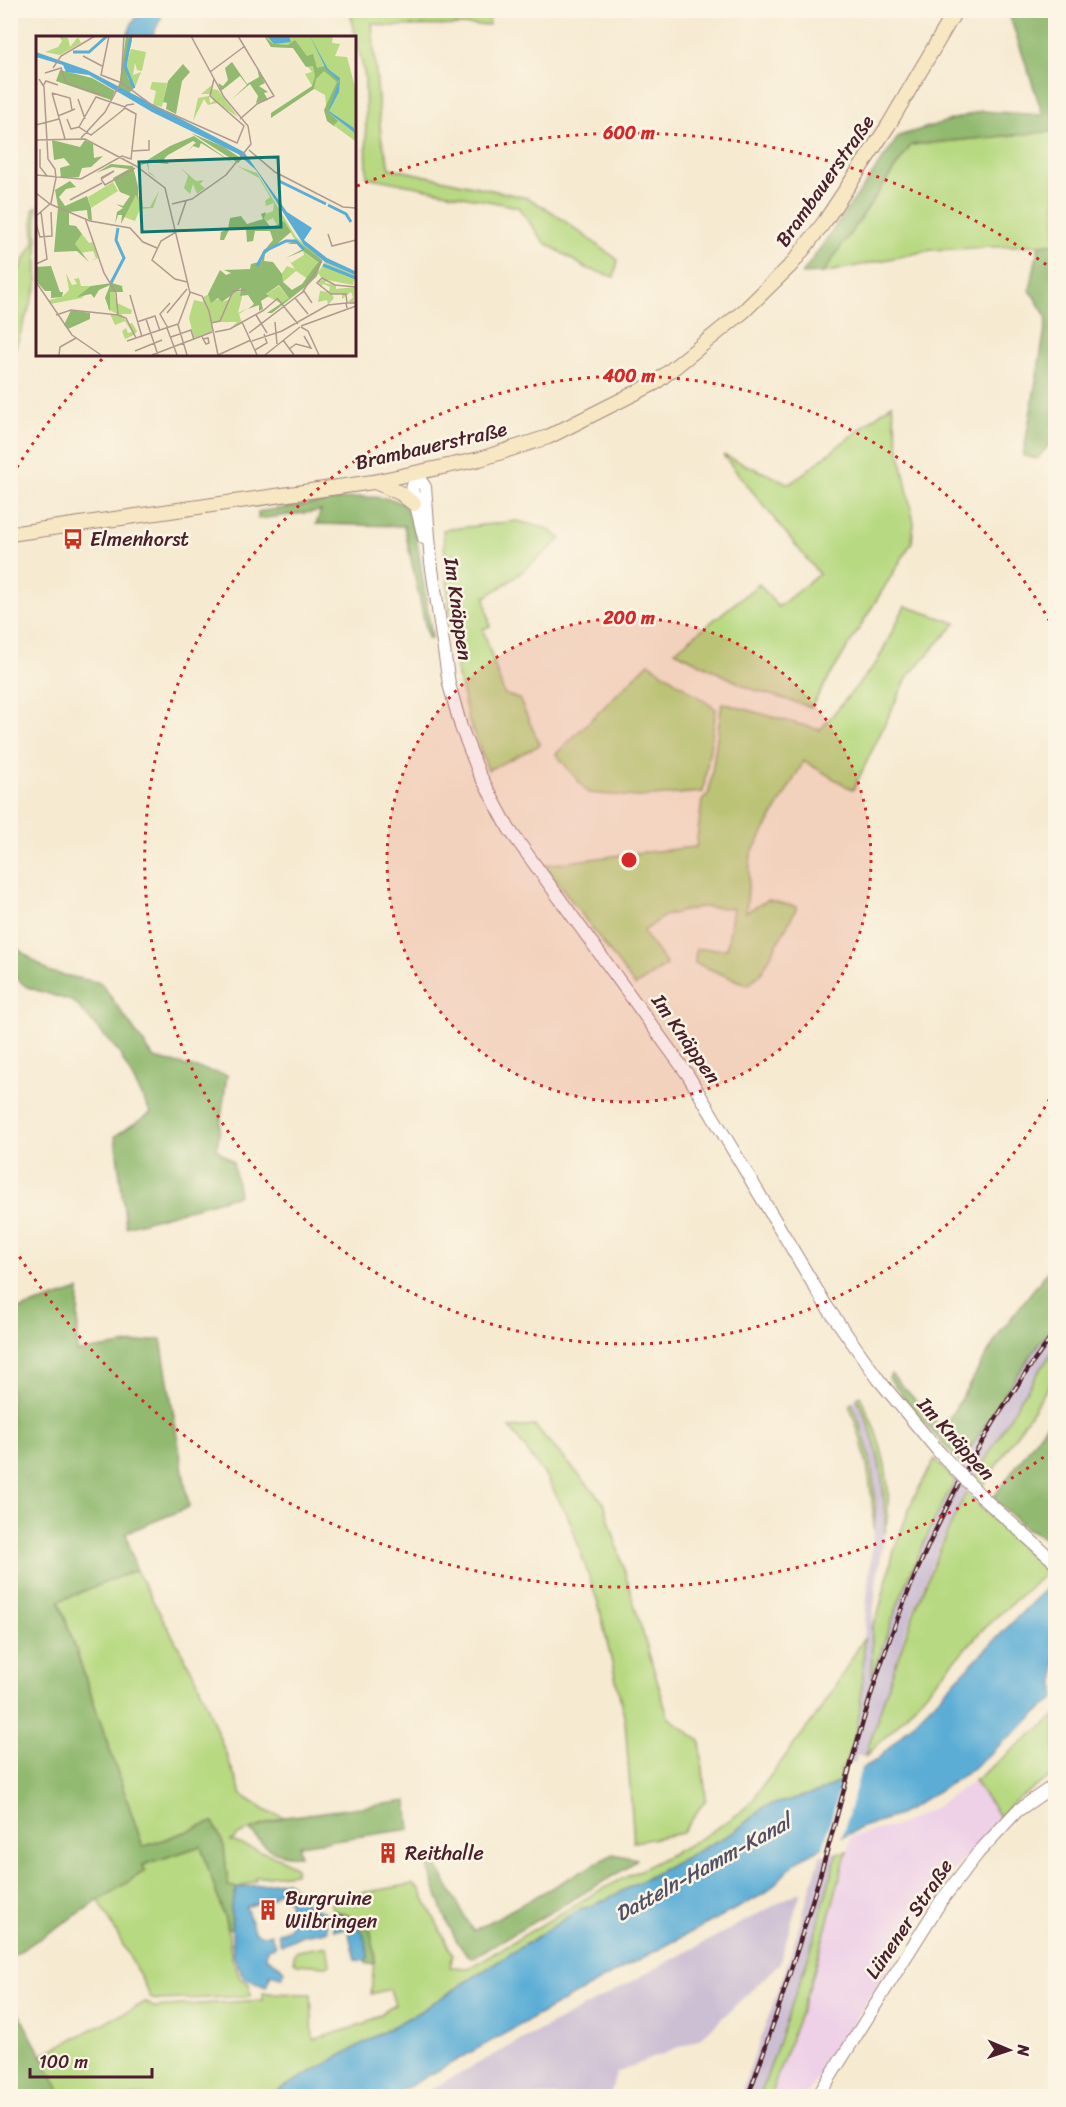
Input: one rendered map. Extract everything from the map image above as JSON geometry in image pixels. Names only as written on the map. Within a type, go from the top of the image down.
[{"type":"main road","name":"Brambauerstraße","points":[[10,534],[416,474],[480,459],[548,436],[655,383],[744,311],[792,264],[825,221],[888,126],[956,10]]},
{"type":"main road","points":[[373,482],[400,493],[414,504]]},
{"type":"street","points":[[416,474],[412,489],[414,504],[431,562]]},
{"type":"street","name":"Im Knäppen","points":[[416,474],[425,487],[431,562],[449,684],[460,728],[479,773],[509,829],[688,1075],[827,1307],[879,1380],[939,1452],[981,1496],[1054,1562]]},
{"type":"street","name":"Lünener Straße","points":[[818,2097],[941,1901],[978,1853],[1017,1811],[1056,1784]]},
{"type":"shaded area","points":[[1055,1322],[1055,1348],[997,1438],[939,1546],[905,1632],[865,1757],[857,1755],[855,1763],[847,1760],[860,1710],[865,1619],[876,1502],[872,1466],[864,1434],[852,1403],[857,1398],[869,1421],[885,1491],[885,1533],[872,1627],[872,1675],[923,1540],[955,1481],[961,1464],[1006,1391]]},
{"type":"shaded area","points":[[974,1781],[1000,1817],[943,1883],[806,2096],[770,2096],[810,1986],[851,1837],[901,1824],[934,1808]]},
{"type":"shaded area","points":[[831,1851],[837,1853],[811,1949],[775,2056],[760,2096],[740,2096],[788,1963],[821,1854],[829,1857]]},
{"type":"shaded area","points":[[801,1891],[779,1964],[700,2039],[616,2073],[610,2096],[417,2096]]},
{"type":"green space","points":[[350,11],[490,11],[489,25],[386,26],[372,23],[381,137],[390,168],[528,198],[552,212],[618,260],[614,277],[586,268],[544,242],[518,207],[367,177],[365,77]]},
{"type":"green space","points":[[1008,11],[1055,11],[1055,131],[911,145],[823,273],[802,274],[899,136],[981,111],[1043,115]]},
{"type":"green space","points":[[1055,131],[1055,244],[931,250],[823,273],[911,145]]},
{"type":"green space","points":[[36,208],[36,288],[11,360],[11,291],[14,279],[34,242],[33,210]]},
{"type":"green space","points":[[1055,244],[1055,438],[1037,459],[1023,456],[1047,318],[1030,290],[1039,245]]},
{"type":"green space","points":[[892,404],[914,523],[912,542],[811,707],[751,689],[675,651],[759,584],[778,607],[819,574],[723,455],[790,484]]},
{"type":"green space","points":[[359,497],[392,499],[405,507],[410,514],[414,523],[432,638],[428,638],[404,526],[316,524],[321,511],[258,519],[258,512]]},
{"type":"green space","points":[[517,521],[548,529],[561,539],[513,579],[485,597],[490,626],[483,629],[504,694],[519,699],[540,745],[488,770],[469,721],[454,659],[443,530]]},
{"type":"green space","points":[[905,606],[956,623],[908,676],[853,790],[804,761],[751,854],[746,912],[768,900],[797,907],[762,972],[748,985],[695,963],[696,949],[727,949],[733,908],[700,907],[664,916],[643,932],[667,965],[635,986],[545,865],[696,847],[702,801],[709,793],[722,703],[820,730],[877,662]]},
{"type":"green space","points":[[649,663],[716,709],[703,792],[638,797],[588,793],[556,754]]},
{"type":"green space","points":[[11,944],[50,972],[101,983],[154,1058],[227,1075],[217,1149],[233,1162],[239,1195],[126,1227],[115,1136],[151,1113],[118,1051],[74,1002],[27,987],[11,974]]},
{"type":"green space","points":[[1055,1262],[1055,1322],[1006,1391],[961,1464],[913,1410],[889,1378],[891,1374],[943,1429],[1001,1331]]},
{"type":"green space","points":[[79,1290],[77,1352],[161,1339],[189,1507],[126,1533],[136,1570],[59,1601],[143,1847],[213,1822],[224,1846],[228,1886],[237,1888],[231,1908],[233,1929],[228,1929],[201,1846],[143,1865],[145,1871],[11,1957],[11,1312]]},
{"type":"green space","points":[[1055,1348],[1055,1376],[983,1486],[975,1478],[1020,1400]]},
{"type":"green space","points":[[860,1396],[875,1429],[885,1463],[888,1515],[885,1533],[880,1464],[871,1430],[857,1398]]},
{"type":"green space","points":[[852,1403],[871,1465],[875,1496],[874,1530],[867,1466],[849,1405]]},
{"type":"green space","points":[[1055,1413],[1055,1547],[1036,1533],[1027,1530],[993,1498]]},
{"type":"green space","points":[[535,1426],[604,1503],[668,1717],[700,1741],[706,1799],[682,1833],[634,1842],[625,1720],[599,1606],[570,1521],[547,1478],[510,1428]]},
{"type":"green space","points":[[935,1459],[955,1481],[930,1529],[909,1577],[872,1677],[872,1627],[878,1614],[895,1547],[913,1499]]},
{"type":"green space","points":[[966,1493],[1047,1572],[985,1627],[865,1757],[898,1656],[923,1590]]},
{"type":"green space","points":[[136,1570],[197,1680],[242,1795],[268,1812],[285,1817],[240,1834],[231,1841],[280,1858],[296,1868],[295,1873],[256,1877],[255,1881],[237,1888],[228,1886],[224,1846],[213,1822],[143,1847],[59,1600]]},
{"type":"green space","points":[[864,1638],[860,1707],[853,1742],[840,1770],[841,1780],[822,1791],[764,1807],[734,1832],[607,1899],[582,1908],[419,2012],[268,2096],[63,2096],[41,2055],[146,2002],[153,2007],[263,2000],[263,1993],[311,1994],[313,2040],[365,2024],[395,2005],[390,1989],[371,1994],[375,1953],[370,1929],[347,1915],[332,1910],[331,1904],[334,1898],[413,1884],[420,1890],[453,1955],[450,1967],[469,1968],[595,1893],[684,1847],[732,1818],[749,1804],[822,1708]]},
{"type":"green space","points":[[1055,1716],[1055,1773],[1015,1801],[1000,1817],[974,1781]]},
{"type":"green space","points":[[407,1801],[410,1829],[299,1845],[300,1855],[278,1853],[272,1850],[260,1842],[250,1830],[285,1817]]},
{"type":"green space","points":[[201,1846],[228,1929],[231,1956],[240,1978],[249,1984],[251,1996],[152,1999],[99,1900],[145,1871],[143,1865]]},
{"type":"green space","points":[[847,1851],[810,1986],[770,2096],[760,2096],[811,1949],[837,1853]]},
{"type":"green space","points":[[613,1854],[637,1859],[627,1868],[472,1958],[465,1952],[451,1930],[428,1866],[432,1857],[473,1931]]},
{"type":"green space","points":[[332,1910],[347,1915],[367,1929],[370,1928],[375,1953],[374,1964],[367,1964],[365,1961],[368,1958],[367,1946]]},
{"type":"green space","points":[[327,1946],[330,1964],[327,1966],[297,1964],[294,1961],[294,1954],[297,1951]]},
{"type":"green space","points":[[10,1997],[63,2096],[11,2096]]},
{"type":"water","points":[[143,11],[164,11],[152,36],[127,36],[133,21]]},
{"type":"water","name":"Datteln-Hamm-Kanal","points":[[1055,1579],[1055,1698],[967,1773],[899,1815],[862,1827],[798,1860],[766,1893],[625,1967],[392,2096],[268,2096],[419,2012],[582,1908],[607,1899],[734,1832],[764,1807],[822,1791],[877,1760]]},
{"type":"water","points":[[287,1881],[311,1908],[325,1912],[327,1931],[302,1935],[281,1945],[278,1933],[291,1925],[289,1901],[278,1891],[271,1899],[246,1907],[254,1931],[260,1935],[271,1934],[275,1946],[267,1948],[266,1957],[284,1971],[283,1978],[271,1974],[266,1987],[244,1978],[233,1955],[231,1908],[237,1888]]},
{"type":"water","points":[[332,1912],[348,1918],[359,1928],[367,1949],[368,1958],[365,1961],[355,1960],[348,1929],[334,1930]]},
{"type":"pier","points":[[862,1765],[841,1841],[822,1851],[843,1776]]},
{"type":"railway","points":[[748,2096],[808,1916],[873,1688],[908,1593],[963,1476],[1006,1402],[1056,1331]]},
{"type":"place","name":"Elmenhorst","points":[[73,539]]},
{"type":"place","name":"Reithalle","points":[[388,1853]]},
{"type":"place","name":"Burgruine Wilbringen","points":[[268,1910]]}]
